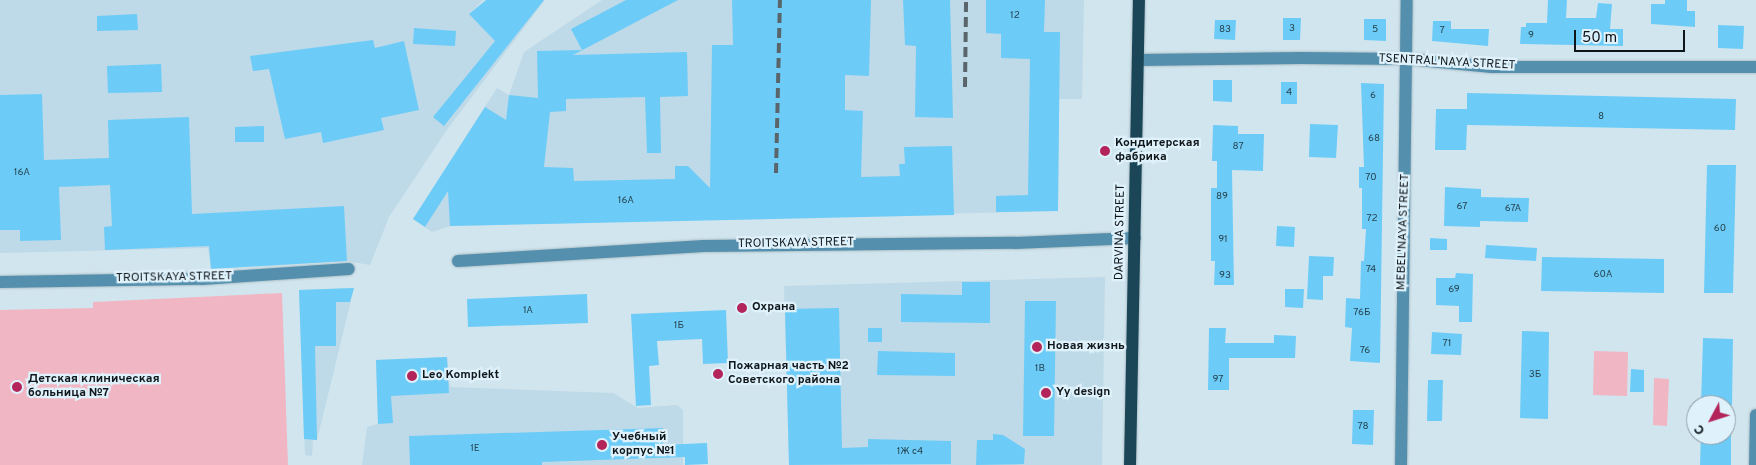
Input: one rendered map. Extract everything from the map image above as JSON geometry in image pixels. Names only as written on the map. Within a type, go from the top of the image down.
[{"type":"main road","name":"DARVINA STREET","points":[[1130,465],[1139,0]]},
{"type":"street","name":"MEBEL'NAYA STREET","points":[[1401,465],[1408,59],[1407,0]]},
{"type":"street","name":"TSENTRAL'NAYA STREET","points":[[1138,60],[1408,59],[1492,67],[1756,67]]},
{"type":"street","name":"TROITSKAYA STREET","points":[[458,261],[704,246],[1015,243],[1135,238]]},
{"type":"street","name":"TROITSKAYA STREET","points":[[0,282],[202,279],[349,269]]},
{"type":"street","points":[[1755,465],[1756,415]]},
{"type":"shaded area","points":[[0,0],[483,0],[469,14],[489,0],[545,0],[446,131],[389,217],[370,265],[347,261],[211,269],[208,248],[0,253]]},
{"type":"shaded area","points":[[602,0],[1084,0],[1082,99],[1059,99],[1058,211],[450,226],[432,232],[413,219],[497,88],[509,95],[524,52]]},
{"type":"shaded area","points":[[1105,277],[1102,465],[789,465],[784,286]]},
{"type":"shaded area","points":[[354,288],[317,440],[313,440],[312,456],[305,455],[299,290]]},
{"type":"shaded area","points":[[282,293],[288,465],[0,465],[0,310],[93,308],[93,302]]},
{"type":"shaded area","points":[[1594,351],[1628,352],[1627,396],[1593,395]]},
{"type":"shaded area","points":[[447,357],[450,387],[613,393],[638,408],[677,405],[683,410],[683,465],[362,465],[367,427],[378,424],[376,360]]},
{"type":"shaded area","points":[[1654,378],[1669,379],[1667,426],[1653,425]]},
{"type":"building","points":[[486,0],[544,0],[444,126],[433,117],[495,41],[469,14]]},
{"type":"building","points":[[626,0],[678,0],[573,55],[687,52],[688,96],[660,97],[661,153],[647,153],[645,97],[566,99],[566,111],[550,112],[544,167],[573,168],[574,181],[675,179],[675,166],[688,166],[710,188],[712,45],[733,45],[732,0],[871,0],[869,76],[845,75],[845,110],[863,111],[861,177],[900,176],[899,164],[905,164],[904,147],[952,146],[954,215],[450,226],[448,191],[425,227],[413,219],[485,107],[506,120],[509,95],[538,98],[537,51],[582,50],[571,29]]},
{"type":"building","points":[[903,0],[950,0],[953,118],[915,117],[916,46],[905,45]]},
{"type":"building","points":[[986,0],[1045,0],[1044,32],[1060,32],[1058,211],[996,212],[996,196],[1028,195],[1030,59],[1001,58],[1001,34],[986,33]]},
{"type":"building","points":[[1548,0],[1567,0],[1566,18],[1596,18],[1598,3],[1612,4],[1610,29],[1623,29],[1623,46],[1520,44],[1521,27],[1526,27],[1526,23],[1547,23]]},
{"type":"building","points":[[1665,0],[1687,0],[1687,11],[1695,11],[1695,27],[1651,24],[1651,4],[1665,4]]},
{"type":"building","points":[[137,14],[138,30],[97,31],[97,16]]},
{"type":"building","points":[[1283,18],[1301,18],[1300,40],[1283,40]]},
{"type":"building","points":[[1364,19],[1386,19],[1386,41],[1364,40]]},
{"type":"building","points":[[1215,20],[1236,20],[1235,40],[1214,39]]},
{"type":"building","points":[[1433,21],[1451,21],[1451,29],[1489,29],[1488,46],[1432,41]]},
{"type":"building","points":[[1718,25],[1744,26],[1743,49],[1718,48]]},
{"type":"building","points":[[414,28],[456,31],[455,46],[413,44]]},
{"type":"building","points":[[373,40],[375,48],[404,41],[419,110],[381,118],[384,130],[323,143],[321,132],[285,139],[269,69],[253,71],[250,56]]},
{"type":"building","points":[[161,64],[162,92],[108,93],[107,66]]},
{"type":"building","points":[[1213,80],[1232,80],[1232,102],[1213,101]]},
{"type":"building","points":[[1281,82],[1297,82],[1297,104],[1281,104]]},
{"type":"building","points":[[1361,83],[1384,84],[1380,363],[1350,361],[1352,328],[1345,327],[1346,298],[1360,299],[1361,261],[1364,261],[1366,229],[1362,229],[1362,188],[1359,188],[1359,167],[1364,167]]},
{"type":"building","points":[[1467,93],[1736,99],[1735,130],[1467,125],[1466,150],[1435,150],[1436,109],[1467,109]]},
{"type":"building","points":[[42,94],[44,160],[109,158],[108,120],[189,117],[192,214],[344,206],[347,261],[211,269],[209,246],[105,250],[104,227],[112,226],[110,185],[59,187],[61,240],[20,241],[20,230],[0,230],[0,95]]},
{"type":"building","points":[[1310,124],[1338,125],[1336,158],[1309,157]]},
{"type":"building","points":[[1213,125],[1238,126],[1238,134],[1264,134],[1263,171],[1232,170],[1234,285],[1214,285],[1215,261],[1211,261],[1211,188],[1217,188],[1217,161],[1212,161]]},
{"type":"building","points":[[264,126],[264,142],[235,142],[235,127]]},
{"type":"building","points":[[1707,165],[1736,165],[1733,293],[1704,293]]},
{"type":"building","points":[[1445,187],[1481,189],[1481,197],[1529,198],[1528,222],[1480,221],[1480,227],[1444,226]]},
{"type":"building","points":[[1277,226],[1295,227],[1294,247],[1276,246]]},
{"type":"building","points":[[1430,238],[1447,239],[1447,250],[1430,250]]},
{"type":"building","points":[[1486,245],[1537,248],[1536,261],[1485,258]]},
{"type":"building","points":[[1309,256],[1334,257],[1333,276],[1323,276],[1323,300],[1307,299]]},
{"type":"building","points":[[1542,257],[1664,259],[1664,293],[1541,291]]},
{"type":"building","points":[[1456,273],[1473,274],[1472,322],[1459,322],[1459,306],[1436,305],[1436,278],[1455,278]]},
{"type":"building","points":[[962,282],[990,282],[990,323],[901,322],[901,294],[962,295]]},
{"type":"building","points":[[354,288],[350,302],[336,302],[336,346],[315,346],[317,440],[304,439],[299,290]]},
{"type":"building","points":[[1285,289],[1304,289],[1303,308],[1285,307]]},
{"type":"building","points":[[587,294],[588,323],[468,327],[467,299]]},
{"type":"building","points":[[1025,301],[1056,301],[1054,436],[1023,436]]},
{"type":"building","points":[[839,308],[842,448],[868,447],[868,439],[951,441],[951,464],[789,465],[785,309]]},
{"type":"building","points":[[726,310],[728,363],[703,364],[702,339],[657,341],[659,365],[649,366],[651,405],[636,406],[631,314]]},
{"type":"building","points":[[868,328],[882,328],[882,342],[868,342]]},
{"type":"building","points":[[1209,328],[1226,328],[1225,343],[1274,343],[1274,335],[1296,336],[1295,358],[1229,358],[1229,390],[1208,390]]},
{"type":"building","points":[[1522,331],[1549,332],[1548,419],[1520,418]]},
{"type":"building","points":[[1432,332],[1462,334],[1461,355],[1431,354]]},
{"type":"building","points":[[1703,338],[1733,339],[1732,395],[1701,395]]},
{"type":"building","points":[[878,351],[955,353],[955,376],[877,375]]},
{"type":"building","points":[[447,357],[449,393],[391,396],[393,423],[378,424],[376,360]]},
{"type":"building","points":[[1631,369],[1644,370],[1644,392],[1630,392]]},
{"type":"building","points":[[1428,380],[1443,380],[1442,421],[1427,421]]},
{"type":"building","points":[[1353,410],[1374,410],[1373,445],[1352,444]]},
{"type":"building","points":[[663,428],[663,445],[707,443],[708,464],[685,465],[685,457],[542,462],[542,465],[410,465],[409,436]]},
{"type":"building","points":[[993,434],[1003,435],[1025,449],[1024,464],[976,465],[977,440],[993,440]]},
{"type":"building","points":[[1701,445],[1731,445],[1731,465],[1700,465]]},
{"type":"railway","points":[[776,173],[780,0]]},
{"type":"railway","points":[[965,87],[966,0]]},
{"type":"place","name":"Кондитерская фабрика","points":[[1105,151]]},
{"type":"place","name":"Охрана","points":[[742,308]]},
{"type":"place","name":"Новая жизнь","points":[[1037,347]]},
{"type":"place","name":"Пожарная часть №2 Советского района","points":[[718,374]]},
{"type":"place","name":"Leo Komplekt","points":[[412,376]]},
{"type":"place","name":"Детская клиническая больница №7","points":[[17,387]]},
{"type":"place","name":"Yy design","points":[[1046,393]]},
{"type":"place","name":"Учебный корпус №1","points":[[602,445]]}]
